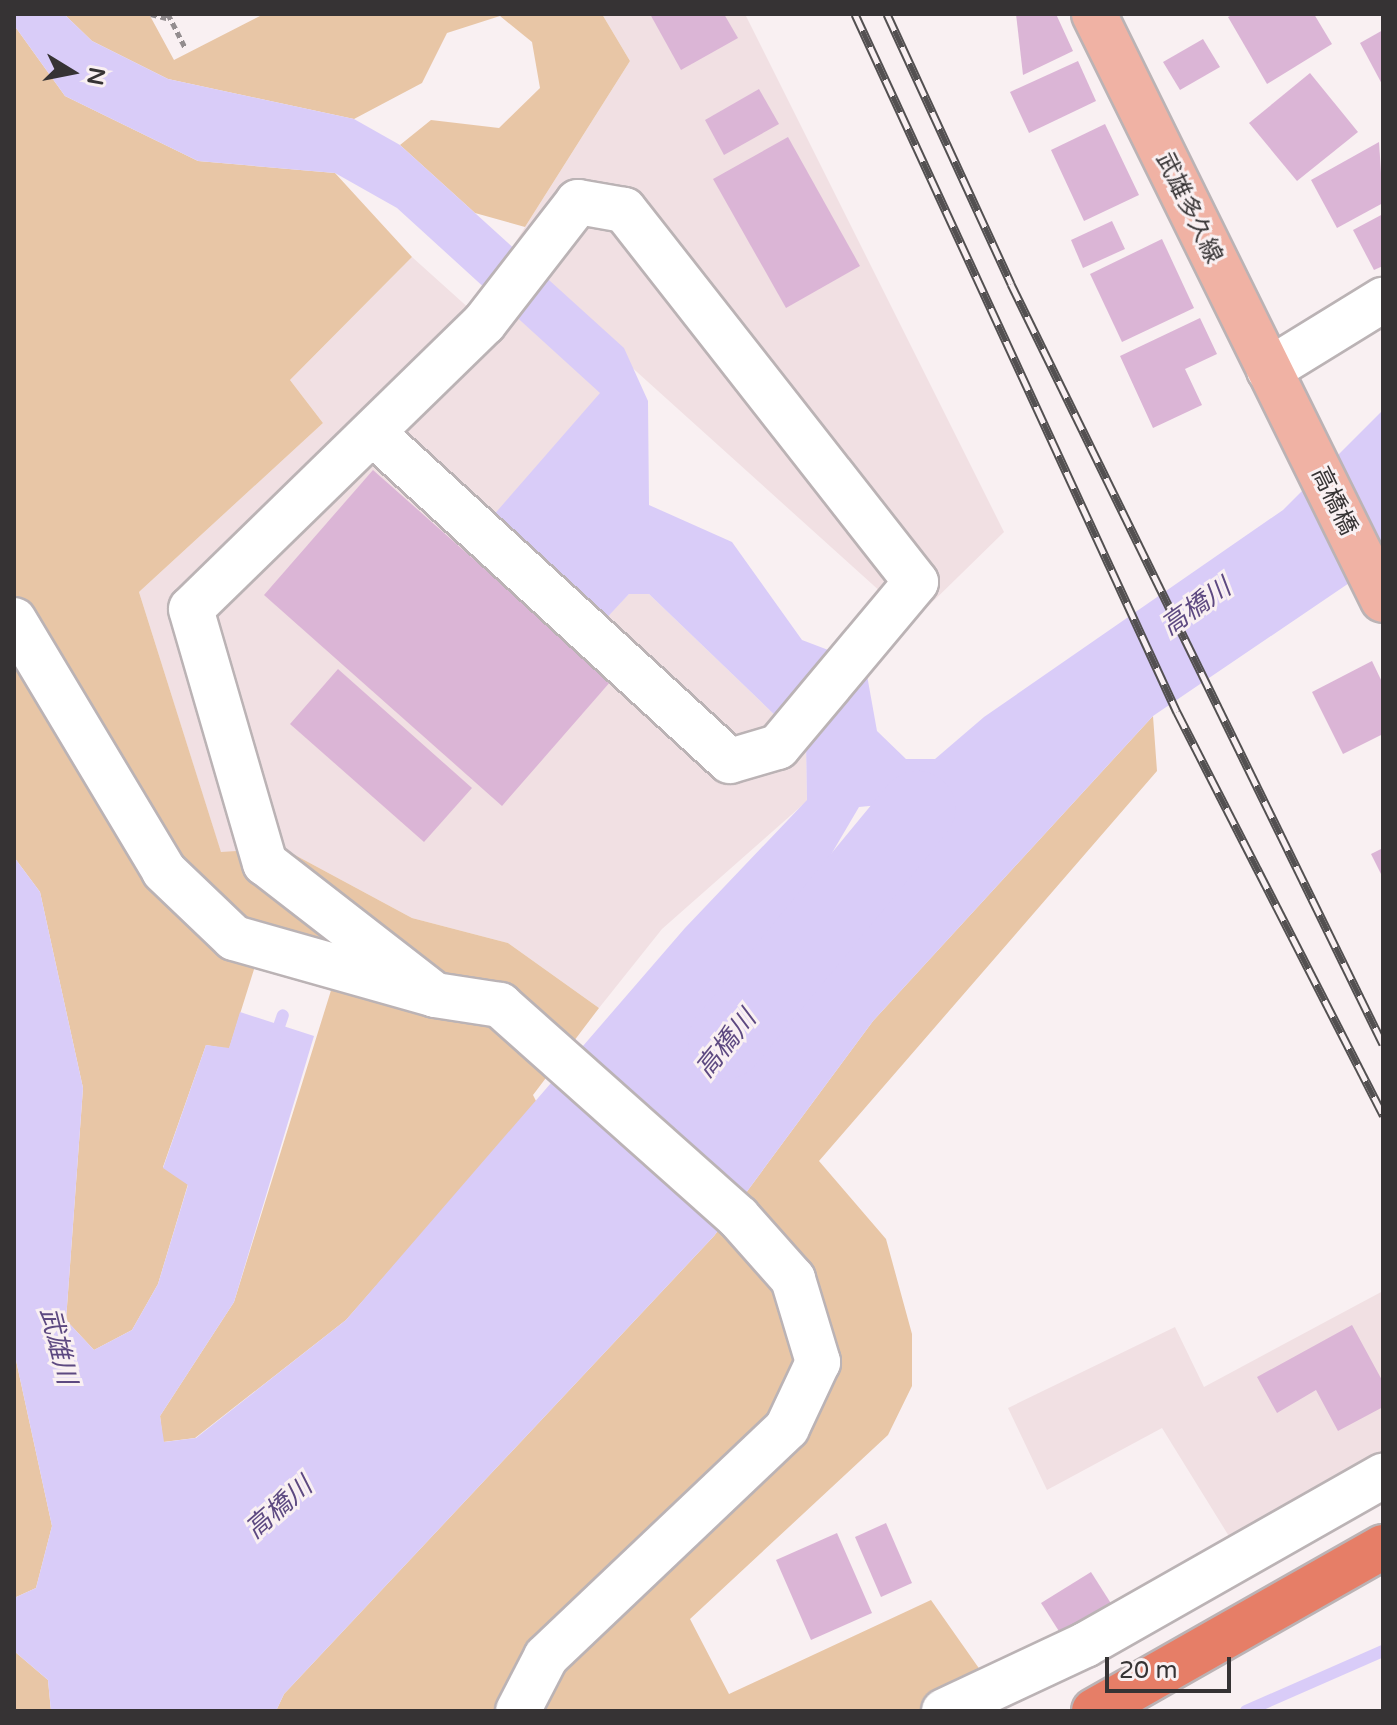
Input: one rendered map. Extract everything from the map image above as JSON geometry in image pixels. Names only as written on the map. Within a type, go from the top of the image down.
[{"type":"highway","points":[[1094,1711],[1367,1556]]},
{"type":"main road","name":"武雄多久線","points":[[1094,14],[1277,386]]},
{"type":"main road","name":"高橋橋","points":[[1277,386],[1383,600]]},
{"type":"street","points":[[374,434],[730,761],[778,747],[916,582],[624,210],[578,202],[484,323],[374,434],[191,609],[265,863],[435,995]]},
{"type":"street","points":[[1277,386],[1383,300]]},
{"type":"street","points":[[14,620],[164,871],[234,938],[435,995],[500,1005],[738,1217],[793,1279],[818,1362],[787,1428],[546,1657],[518,1711]]},
{"type":"street","points":[[944,1711],[1085,1645],[1383,1476]]},
{"type":"street","points":[[1321,1511],[1367,1556]]},
{"type":"path","points":[[151,14],[169,17],[186,49]]},
{"type":"shaded area","points":[[64,14],[149,14],[174,60],[264,14],[602,14],[630,61],[525,227],[475,213],[400,145],[431,120],[499,128],[540,88],[532,42],[500,16],[447,33],[422,83],[354,119],[168,79],[92,41]]},
{"type":"shaded area","points":[[602,14],[745,14],[1004,532],[913,621],[627,363],[600,624],[629,594],[649,594],[806,745],[807,801],[662,929],[599,1008],[508,943],[412,918],[282,848],[221,853],[139,592],[323,423],[290,380],[412,257],[472,311],[630,61]]},
{"type":"shaded area","points":[[14,25],[65,96],[198,161],[335,173],[412,257],[290,380],[323,423],[139,592],[221,852],[282,848],[412,918],[508,943],[599,1008],[533,1095],[537,1103],[346,1320],[195,1438],[163,1442],[160,1416],[234,1302],[333,984],[256,963],[229,1049],[206,1045],[163,1167],[188,1184],[158,1284],[132,1330],[94,1350],[66,1320],[83,1088],[40,892],[14,857]]},
{"type":"shaded area","points":[[1153,716],[1157,771],[819,1161],[886,1239],[912,1334],[912,1386],[888,1435],[690,1619],[729,1694],[931,1600],[990,1684],[1003,1711],[276,1711],[284,1694],[714,1236],[873,1021]]},
{"type":"shaded area","points":[[1383,1291],[1383,1463],[1235,1546],[1162,1428],[1047,1490],[1008,1408],[1175,1327],[1204,1387]]},
{"type":"shaded area","points":[[14,1351],[52,1526],[36,1588],[14,1598]]},
{"type":"shaded area","points":[[14,1651],[48,1680],[51,1711],[14,1711]]},
{"type":"water","name":"武雄川","points":[[14,14],[64,14],[92,41],[168,79],[354,119],[400,145],[624,348],[648,401],[649,505],[732,542],[802,640],[865,664],[877,731],[906,759],[935,759],[984,717],[1283,510],[1383,410],[1383,560],[1153,716],[873,1021],[714,1236],[284,1694],[276,1711],[51,1711],[48,1680],[14,1651],[14,1598],[36,1588],[52,1526],[14,1351],[14,857],[40,892],[83,1088],[66,1320],[94,1350],[132,1330],[158,1284],[188,1185],[163,1168],[206,1045],[229,1048],[240,1012],[314,1036],[234,1302],[160,1416],[164,1442],[196,1438],[346,1320],[685,928],[807,800],[806,745],[649,594],[629,594],[600,625],[491,518],[600,393],[397,208],[335,173],[198,161],[65,96],[14,25]],"holes":[[[880,805],[830,946],[808,964],[772,955],[859,807]]]},
{"type":"building","points":[[650,14],[724,14],[738,38],[681,70]]},
{"type":"building","points":[[1016,14],[1056,14],[1073,51],[1023,75]]},
{"type":"building","points":[[1234,14],[1314,14],[1332,44],[1267,84],[1228,17]]},
{"type":"building","points":[[1383,30],[1383,86],[1360,43]]},
{"type":"building","points":[[1203,39],[1220,67],[1180,90],[1163,62]]},
{"type":"building","points":[[1078,61],[1096,101],[1029,133],[1010,92]]},
{"type":"building","points":[[1310,73],[1358,132],[1297,181],[1249,123]]},
{"type":"building","points":[[759,89],[779,124],[724,155],[705,120]]},
{"type":"building","points":[[1105,124],[1139,195],[1084,221],[1051,150]]},
{"type":"building","points":[[788,137],[860,266],[786,308],[713,179]]},
{"type":"building","points":[[1379,142],[1383,203],[1337,228],[1311,180]]},
{"type":"building","points":[[1383,214],[1383,266],[1374,270],[1353,230]]},
{"type":"building","points":[[1112,221],[1125,249],[1083,268],[1071,240]]},
{"type":"building","points":[[1162,239],[1194,308],[1122,342],[1090,274]]},
{"type":"building","points":[[1200,318],[1217,354],[1185,369],[1202,405],[1153,428],[1120,356]]},
{"type":"building","points":[[373,470],[611,681],[502,806],[264,595]]},
{"type":"building","points":[[1372,661],[1383,684],[1383,734],[1343,754],[1312,692]]},
{"type":"building","points":[[338,669],[472,788],[424,842],[290,724]]},
{"type":"building","points":[[1383,848],[1383,878],[1371,854]]},
{"type":"building","points":[[1352,1325],[1383,1382],[1383,1407],[1338,1431],[1316,1390],[1277,1413],[1257,1377]]},
{"type":"building","points":[[886,1523],[912,1583],[881,1597],[855,1537]]},
{"type":"building","points":[[837,1533],[872,1613],[811,1640],[776,1560]]},
{"type":"building","points":[[1091,1572],[1112,1605],[1062,1636],[1041,1603]]},
{"type":"waterway","name":"高橋川","points":[[726,1041],[917,809]]},
{"type":"waterway","points":[[275,1038],[283,1015]]},
{"type":"waterway","points":[[1246,1711],[1383,1651]]},
{"type":"railway","points":[[855,14],[1177,712],[1383,1115]]},
{"type":"railway","points":[[887,14],[1011,284],[1383,1044]]}]
